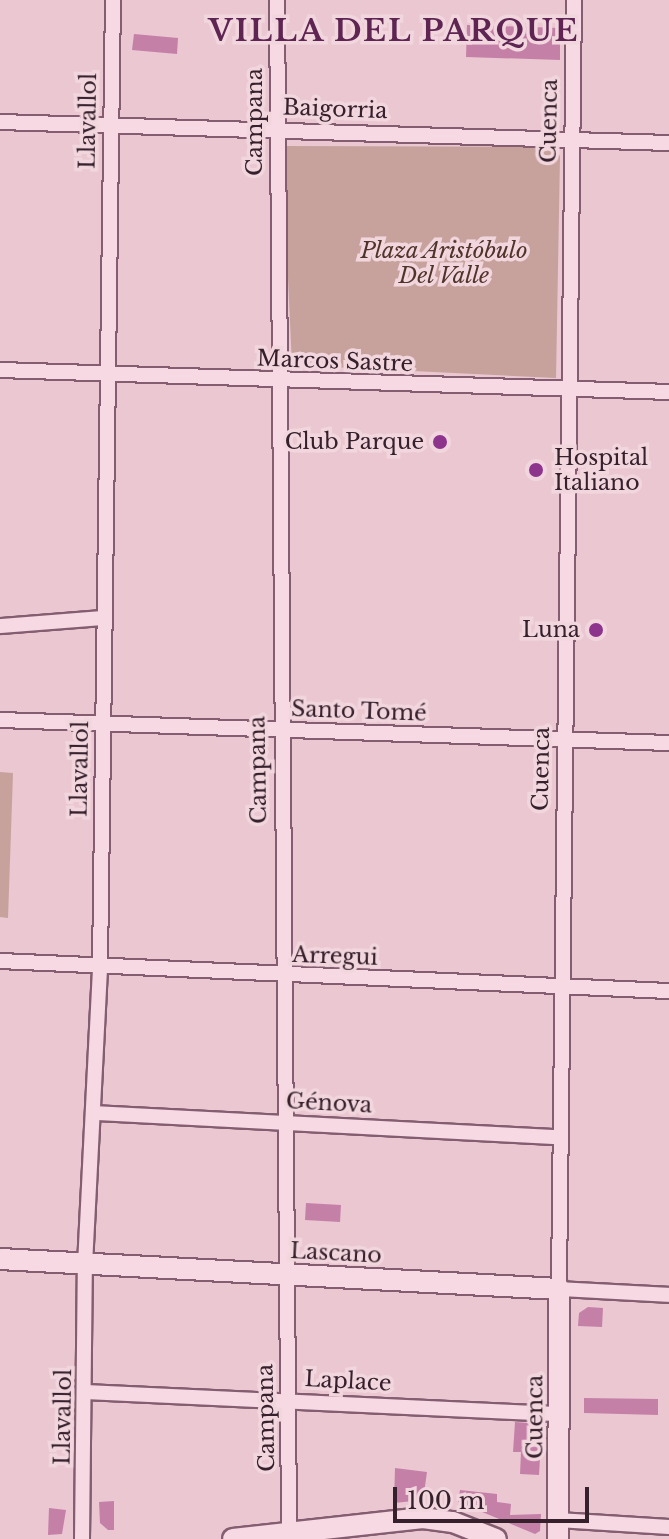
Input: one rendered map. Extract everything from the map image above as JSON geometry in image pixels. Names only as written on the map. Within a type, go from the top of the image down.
[{"type":"street","name":"Llavallol","points":[[82,1539],[87,1392],[85,1265],[100,965],[105,373],[113,0]]},
{"type":"street","name":"Campana","points":[[277,0],[279,731],[289,1536]]},
{"type":"street","name":"Cuenca","points":[[558,1530],[561,985],[574,0]]},
{"type":"street","name":"Baigorria","points":[[0,122],[669,143]]},
{"type":"street","name":"Marcos Sastre","points":[[0,370],[279,382],[669,392]]},
{"type":"street","points":[[0,626],[102,618]]},
{"type":"street","name":"Santo Tomé","points":[[0,720],[669,743]]},
{"type":"street","name":"Arregui","points":[[0,961],[669,991]]},
{"type":"street","name":"Génova","points":[[95,1113],[560,1137]]},
{"type":"street","name":"Lascano","points":[[0,1259],[669,1295]]},
{"type":"street","name":"Laplace","points":[[87,1392],[559,1414]]},
{"type":"street","points":[[233,1539],[289,1536],[423,1518],[453,1522],[496,1539]]},
{"type":"street","points":[[558,1530],[669,1527]]},
{"type":"green space","name":"Plaza Aristóbulo Del Valle","points":[[282,146],[554,147],[560,156],[556,378],[292,365]]},
{"type":"green space","points":[[0,772],[13,773],[8,918],[0,917]]},
{"type":"building","points":[[467,25],[560,28],[560,60],[466,57]]},
{"type":"building","points":[[134,34],[178,38],[177,54],[132,50]]},
{"type":"building","points":[[306,1203],[341,1205],[340,1222],[305,1220]]},
{"type":"building","points":[[588,1307],[603,1308],[602,1327],[578,1326],[579,1313]]},
{"type":"building","points":[[584,1398],[658,1399],[658,1415],[584,1413]]},
{"type":"building","points":[[515,1422],[542,1424],[539,1475],[520,1474],[521,1452],[513,1452]]},
{"type":"building","points":[[395,1468],[427,1472],[423,1500],[394,1503]]},
{"type":"building","points":[[460,1490],[497,1494],[497,1502],[511,1504],[510,1515],[541,1514],[540,1531],[535,1534],[458,1502]]},
{"type":"building","points":[[114,1501],[114,1530],[108,1530],[100,1523],[99,1502]]},
{"type":"building","points":[[49,1508],[66,1510],[62,1534],[48,1535]]},
{"type":"place","name":"Club Parque","points":[[440,442]]},
{"type":"place","name":"Hospital Italiano","points":[[536,470]]},
{"type":"place","name":"Luna","points":[[596,630]]},
{"type":"district","name":"VILLA DEL PARQUE","points":[[394,31]]}]
